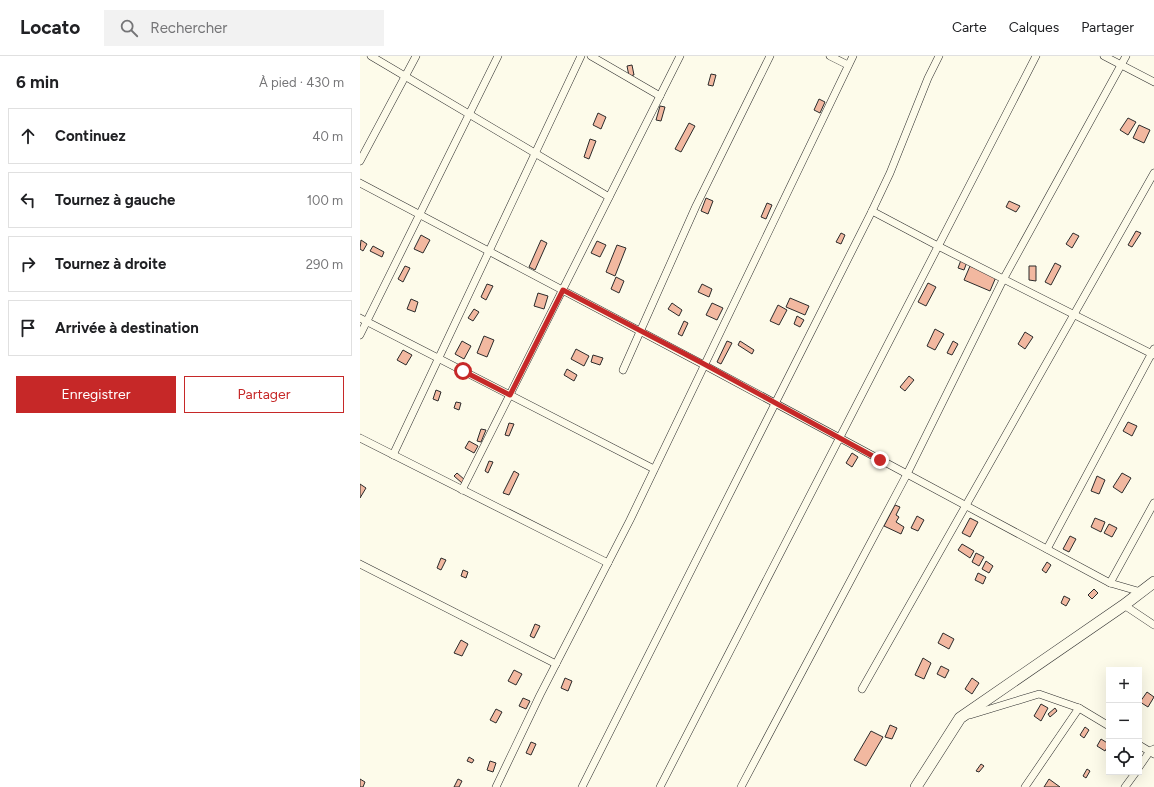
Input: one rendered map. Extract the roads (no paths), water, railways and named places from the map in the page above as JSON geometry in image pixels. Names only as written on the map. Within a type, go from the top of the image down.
[{"type":"street","points":[[371,56],[609,197]]},
{"type":"street","points":[[360,161],[416,56]]},
{"type":"street","points":[[360,335],[363,320],[420,214],[498,56]]},
{"type":"street","points":[[393,455],[581,56]]},
{"type":"street","points":[[591,56],[660,96]]},
{"type":"street","points":[[462,490],[680,56]]},
{"type":"street","points":[[623,370],[696,206],[770,56]]},
{"type":"street","points":[[830,56],[848,65]]},
{"type":"street","points":[[496,787],[654,469],[853,56]]},
{"type":"street","points":[[582,787],[872,211],[890,173],[928,78],[939,56]]},
{"type":"street","points":[[660,787],[1036,56]]},
{"type":"street","points":[[1104,56],[1154,82]]},
{"type":"street","points":[[741,787],[907,474],[1004,278],[1126,56]]},
{"type":"street","points":[[862,689],[1154,173]]},
{"type":"street","points":[[360,183],[640,332],[704,364],[839,438],[1110,582],[1141,592]]},
{"type":"street","points":[[872,211],[938,246],[1153,352],[1047,549]]},
{"type":"street","points":[[363,320],[654,469]]},
{"type":"street","points":[[360,438],[608,563]]},
{"type":"street","points":[[1110,582],[1154,503]]},
{"type":"street","points":[[360,564],[556,664]]},
{"type":"street","points":[[916,787],[960,718],[1124,605],[1154,582]]},
{"type":"street","points":[[1124,605],[1154,625]]},
{"type":"street","points":[[960,718],[1039,694],[1080,708],[1106,724]]},
{"type":"street","points":[[1025,787],[1080,708]]},
{"type":"street","points":[[1142,746],[1153,751],[1142,764]]},
{"type":"street","points":[[1125,787],[1134,775]]}]
